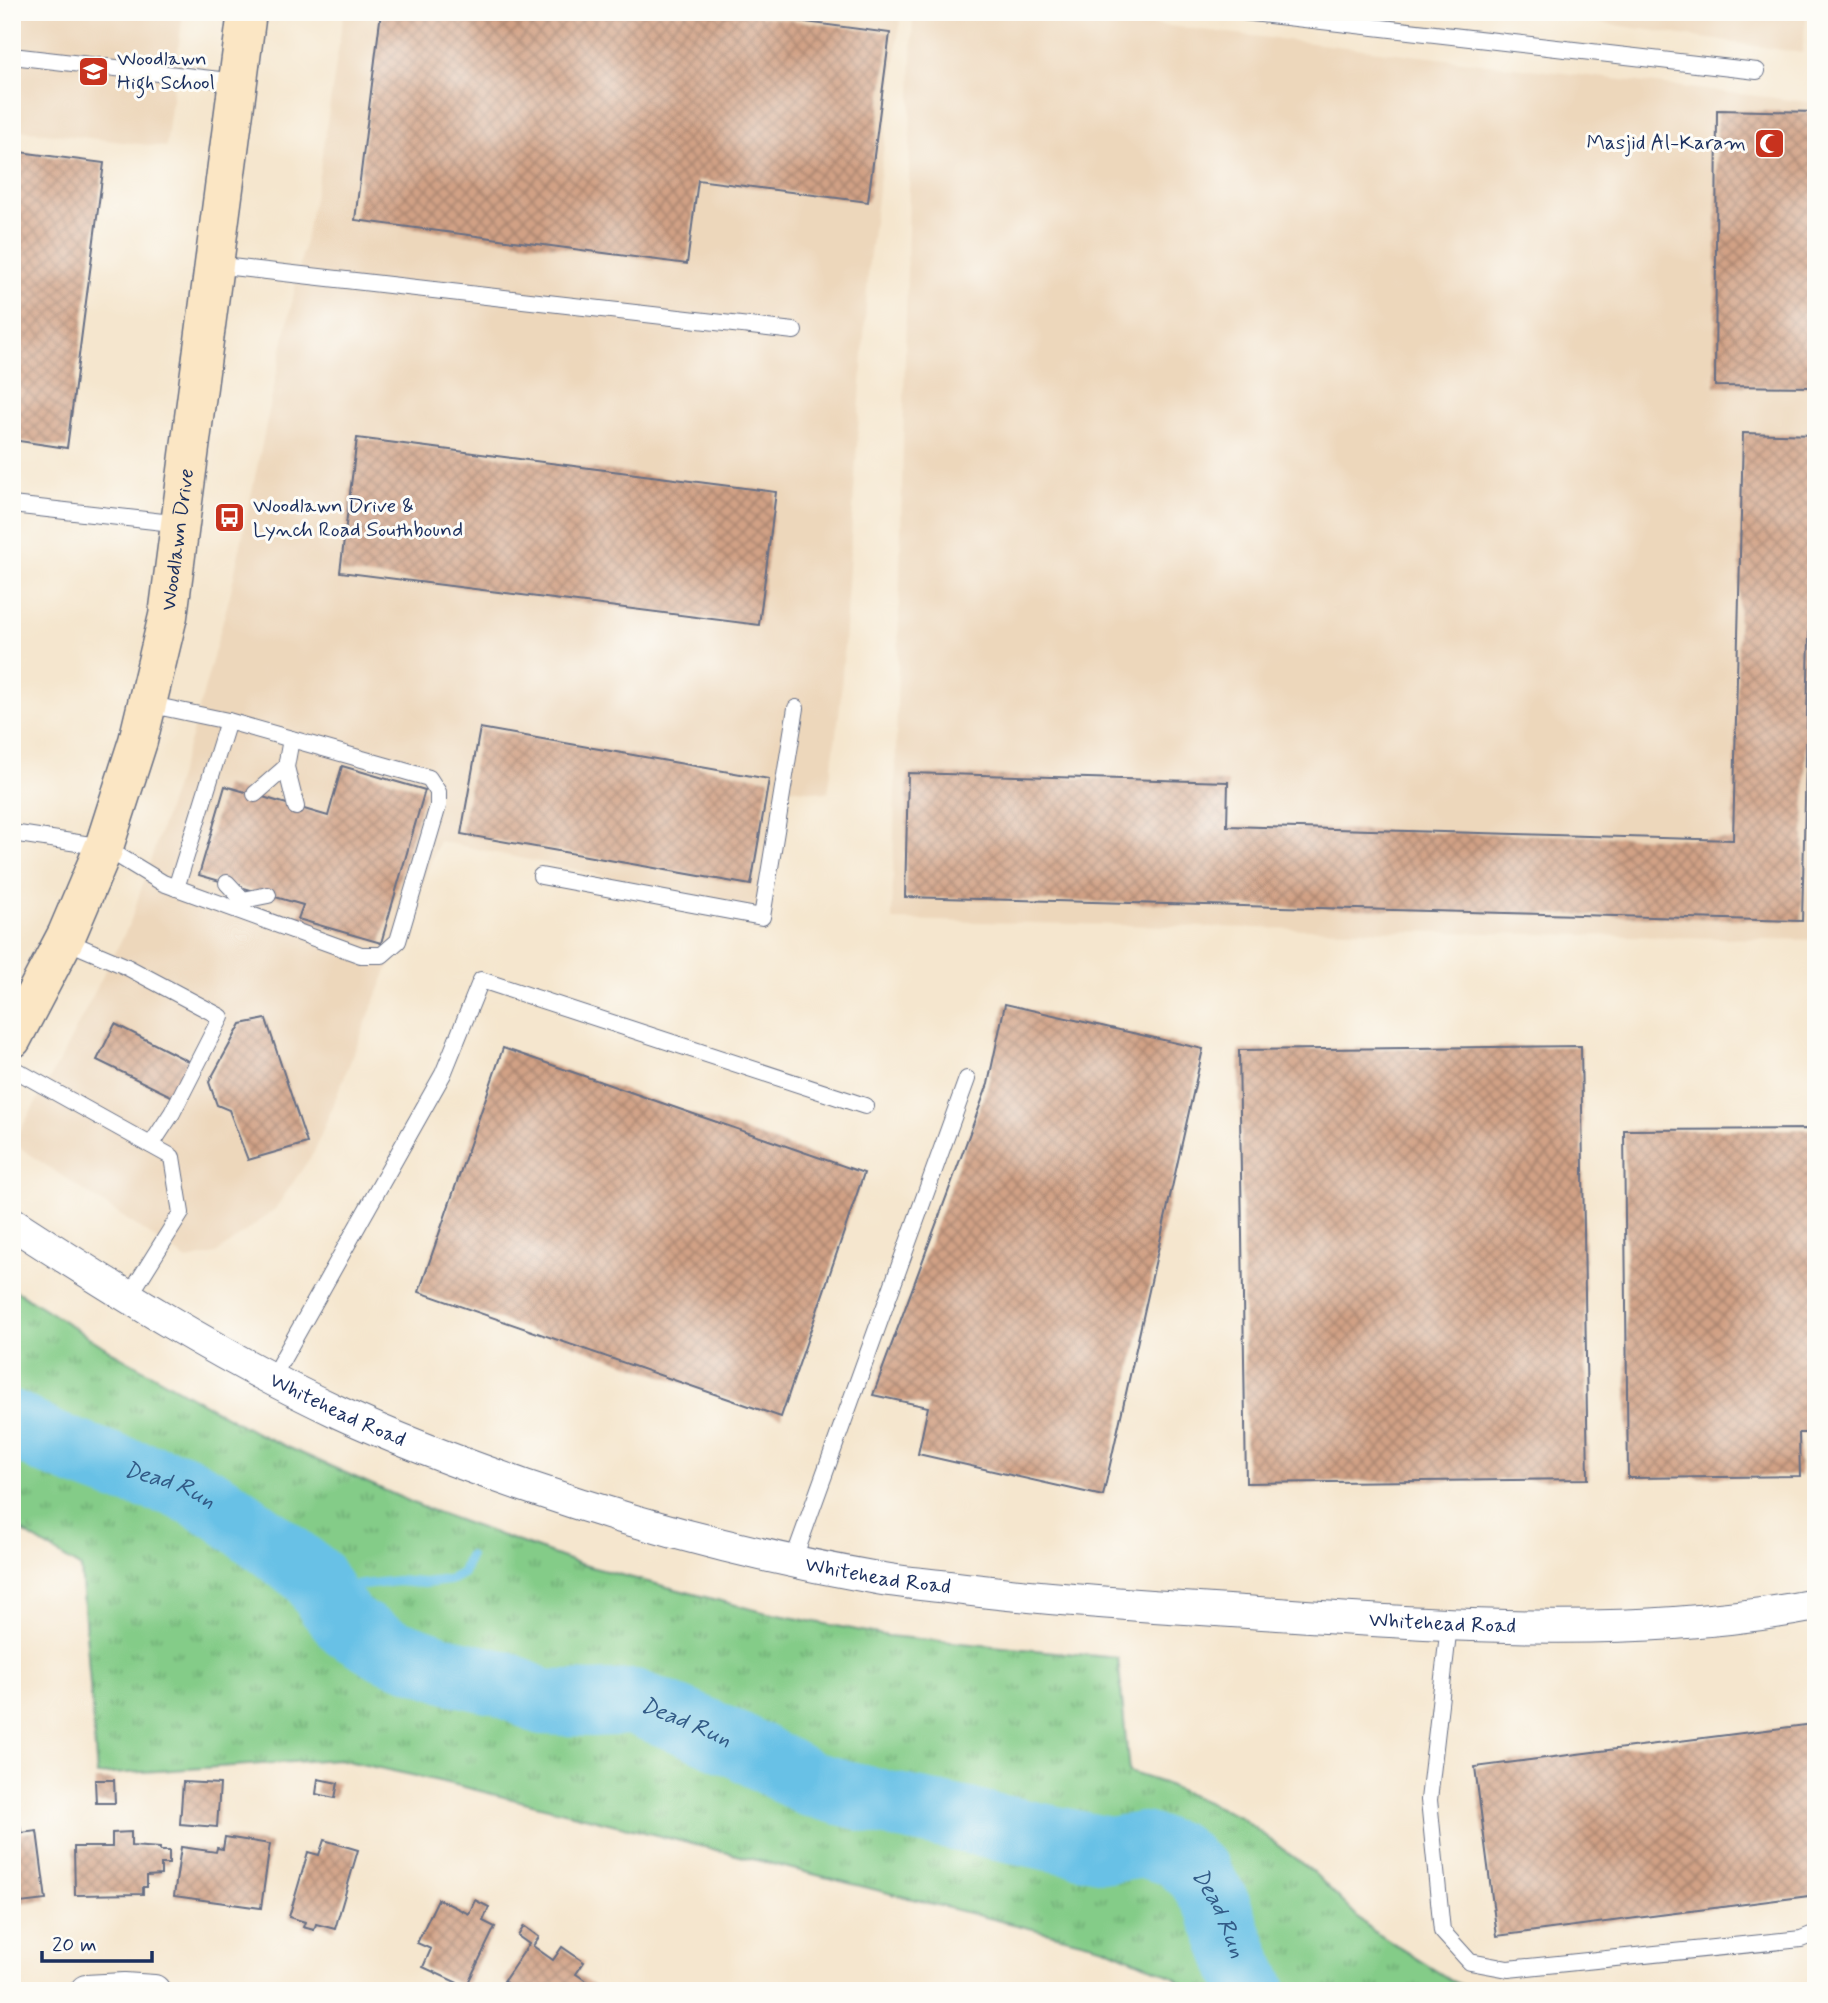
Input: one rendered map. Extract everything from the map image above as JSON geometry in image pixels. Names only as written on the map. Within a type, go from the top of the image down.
[{"type":"main road","name":"Woodlawn Drive","points":[[12,1039],[64,940],[104,847],[138,741],[168,617],[247,12]]},
{"type":"street","name":"Whitehead Road","points":[[12,1223],[128,1298],[231,1358],[341,1414],[473,1468],[597,1510],[697,1539],[793,1561],[875,1578],[1004,1594],[1449,1625],[1523,1628],[1632,1626],[1766,1614],[1816,1605]]},
{"type":"street","points":[[86,1991],[154,1991]]},
{"type":"lane","points":[[1243,12],[1757,71]]},
{"type":"lane","points":[[12,57],[237,82]]},
{"type":"lane","points":[[214,265],[794,331]]},
{"type":"lane","points":[[12,505],[181,524]]},
{"type":"lane","points":[[12,833],[104,847],[163,883],[241,905],[361,955],[382,955],[398,941],[438,806],[438,792],[429,778],[228,721],[148,704]]},
{"type":"lane","points":[[541,876],[762,918],[796,708]]},
{"type":"lane","points":[[176,888],[228,721]]},
{"type":"lane","points":[[291,739],[286,767],[296,807]]},
{"type":"lane","points":[[255,794],[286,767]]},
{"type":"lane","points":[[227,883],[241,905]]},
{"type":"lane","points":[[241,905],[268,895]]},
{"type":"lane","points":[[64,940],[125,965],[221,1017],[172,1113],[151,1145]]},
{"type":"lane","points":[[272,1378],[443,1074],[481,980],[865,1107]]},
{"type":"lane","points":[[12,1068],[172,1157],[181,1213],[128,1298]]},
{"type":"lane","points":[[793,1561],[967,1080]]},
{"type":"lane","points":[[1449,1625],[1429,1800],[1443,1930],[1471,1962],[1508,1969],[1801,1939],[1816,1933]]},
{"type":"shaded area","name":"Woodlawn High School","points":[[12,12],[183,12],[166,147],[12,129]]},
{"type":"shaded area","points":[[344,12],[876,12],[890,14],[900,21],[869,261],[840,707],[828,793],[782,787],[767,910],[439,841],[314,1152],[275,1209],[216,1254],[187,1260],[13,1143],[59,1062],[130,923],[192,734],[230,595],[319,175]]},
{"type":"shaded area","points":[[913,12],[1051,12],[1816,103],[1816,940],[892,920]]},
{"type":"shaded area","points":[[1528,12],[1807,12],[1802,53]]},
{"type":"green space","points":[[12,1288],[109,1350],[256,1433],[422,1507],[583,1565],[763,1612],[888,1636],[1118,1658],[1129,1772],[1163,1783],[1240,1817],[1313,1872],[1370,1929],[1454,1982],[1476,1991],[1190,1991],[1174,1977],[1105,1947],[448,1783],[338,1759],[97,1775],[81,1568],[12,1525]]},
{"type":"building","points":[[381,12],[730,12],[890,33],[868,202],[698,180],[687,264],[355,220]]},
{"type":"building","points":[[1717,110],[1816,112],[1816,387],[1715,386]]},
{"type":"building","points":[[12,151],[104,163],[67,448],[12,440]]},
{"type":"building","points":[[1743,433],[1814,435],[1802,921],[905,897],[908,773],[1228,782],[1227,826],[1733,840]]},
{"type":"building","points":[[357,438],[776,492],[759,625],[340,572]]},
{"type":"building","points":[[480,728],[769,779],[751,885],[461,834]]},
{"type":"building","points":[[342,766],[425,790],[381,943],[298,919],[303,905],[199,875],[225,786],[328,816]]},
{"type":"building","points":[[1005,1004],[1203,1049],[1103,1496],[918,1454],[928,1407],[873,1395],[988,1084]]},
{"type":"building","points":[[266,1019],[307,1143],[248,1160],[229,1110],[217,1105],[209,1082],[241,1024]]},
{"type":"building","points":[[115,1024],[194,1064],[177,1099],[97,1060]]},
{"type":"building","points":[[1581,1046],[1588,1479],[1246,1483],[1239,1050]]},
{"type":"building","points":[[503,1048],[864,1173],[781,1417],[419,1292]]},
{"type":"building","points":[[1816,1129],[1816,1433],[1799,1433],[1800,1476],[1628,1478],[1624,1130]]},
{"type":"building","points":[[1813,1724],[1816,1747],[1816,1895],[1497,1936],[1475,1767]]},
{"type":"building","points":[[318,1779],[338,1783],[335,1798],[316,1794]]},
{"type":"building","points":[[95,1780],[114,1780],[115,1803],[96,1803]]},
{"type":"building","points":[[183,1782],[220,1784],[217,1827],[180,1824]]},
{"type":"building","points":[[20,1824],[21,1833],[37,1831],[46,1900],[12,1904],[12,1825]]},
{"type":"building","points":[[131,1832],[131,1846],[169,1851],[169,1864],[161,1864],[161,1875],[147,1876],[147,1887],[143,1887],[143,1894],[75,1895],[74,1847],[112,1847],[112,1833]]},
{"type":"building","points":[[225,1837],[270,1844],[261,1908],[174,1896],[181,1847],[216,1852],[217,1848],[223,1849]]},
{"type":"building","points":[[324,1840],[358,1850],[335,1929],[316,1924],[314,1930],[303,1927],[305,1922],[289,1917],[308,1852],[319,1855]]},
{"type":"building","points":[[438,1899],[469,1914],[475,1900],[489,1907],[483,1921],[495,1927],[466,1987],[423,1967],[431,1949],[417,1943]]},
{"type":"building","points":[[524,1926],[539,1937],[533,1946],[553,1960],[562,1947],[584,1962],[576,1974],[601,1991],[517,1991],[504,1981],[529,1944],[518,1936]]},
{"type":"waterway","name":"Dead Run","points":[[12,1423],[49,1443],[117,1468],[180,1485],[223,1509],[313,1576],[329,1603],[348,1626],[387,1649],[453,1672],[502,1683],[542,1702],[634,1702],[742,1747],[810,1784],[887,1804],[1109,1850],[1143,1845],[1176,1854],[1199,1875],[1218,1906],[1254,1991]]},
{"type":"waterway","points":[[321,1590],[397,1581],[424,1583],[450,1580],[463,1573],[469,1556]]},
{"type":"place","name":"Woodlawn High School","points":[[94,71]]},
{"type":"place","name":"Masjid Al-Karam","points":[[1769,143]]},
{"type":"place","name":"Woodlawn Drive & Lynch Road Southbound","points":[[230,518]]}]
